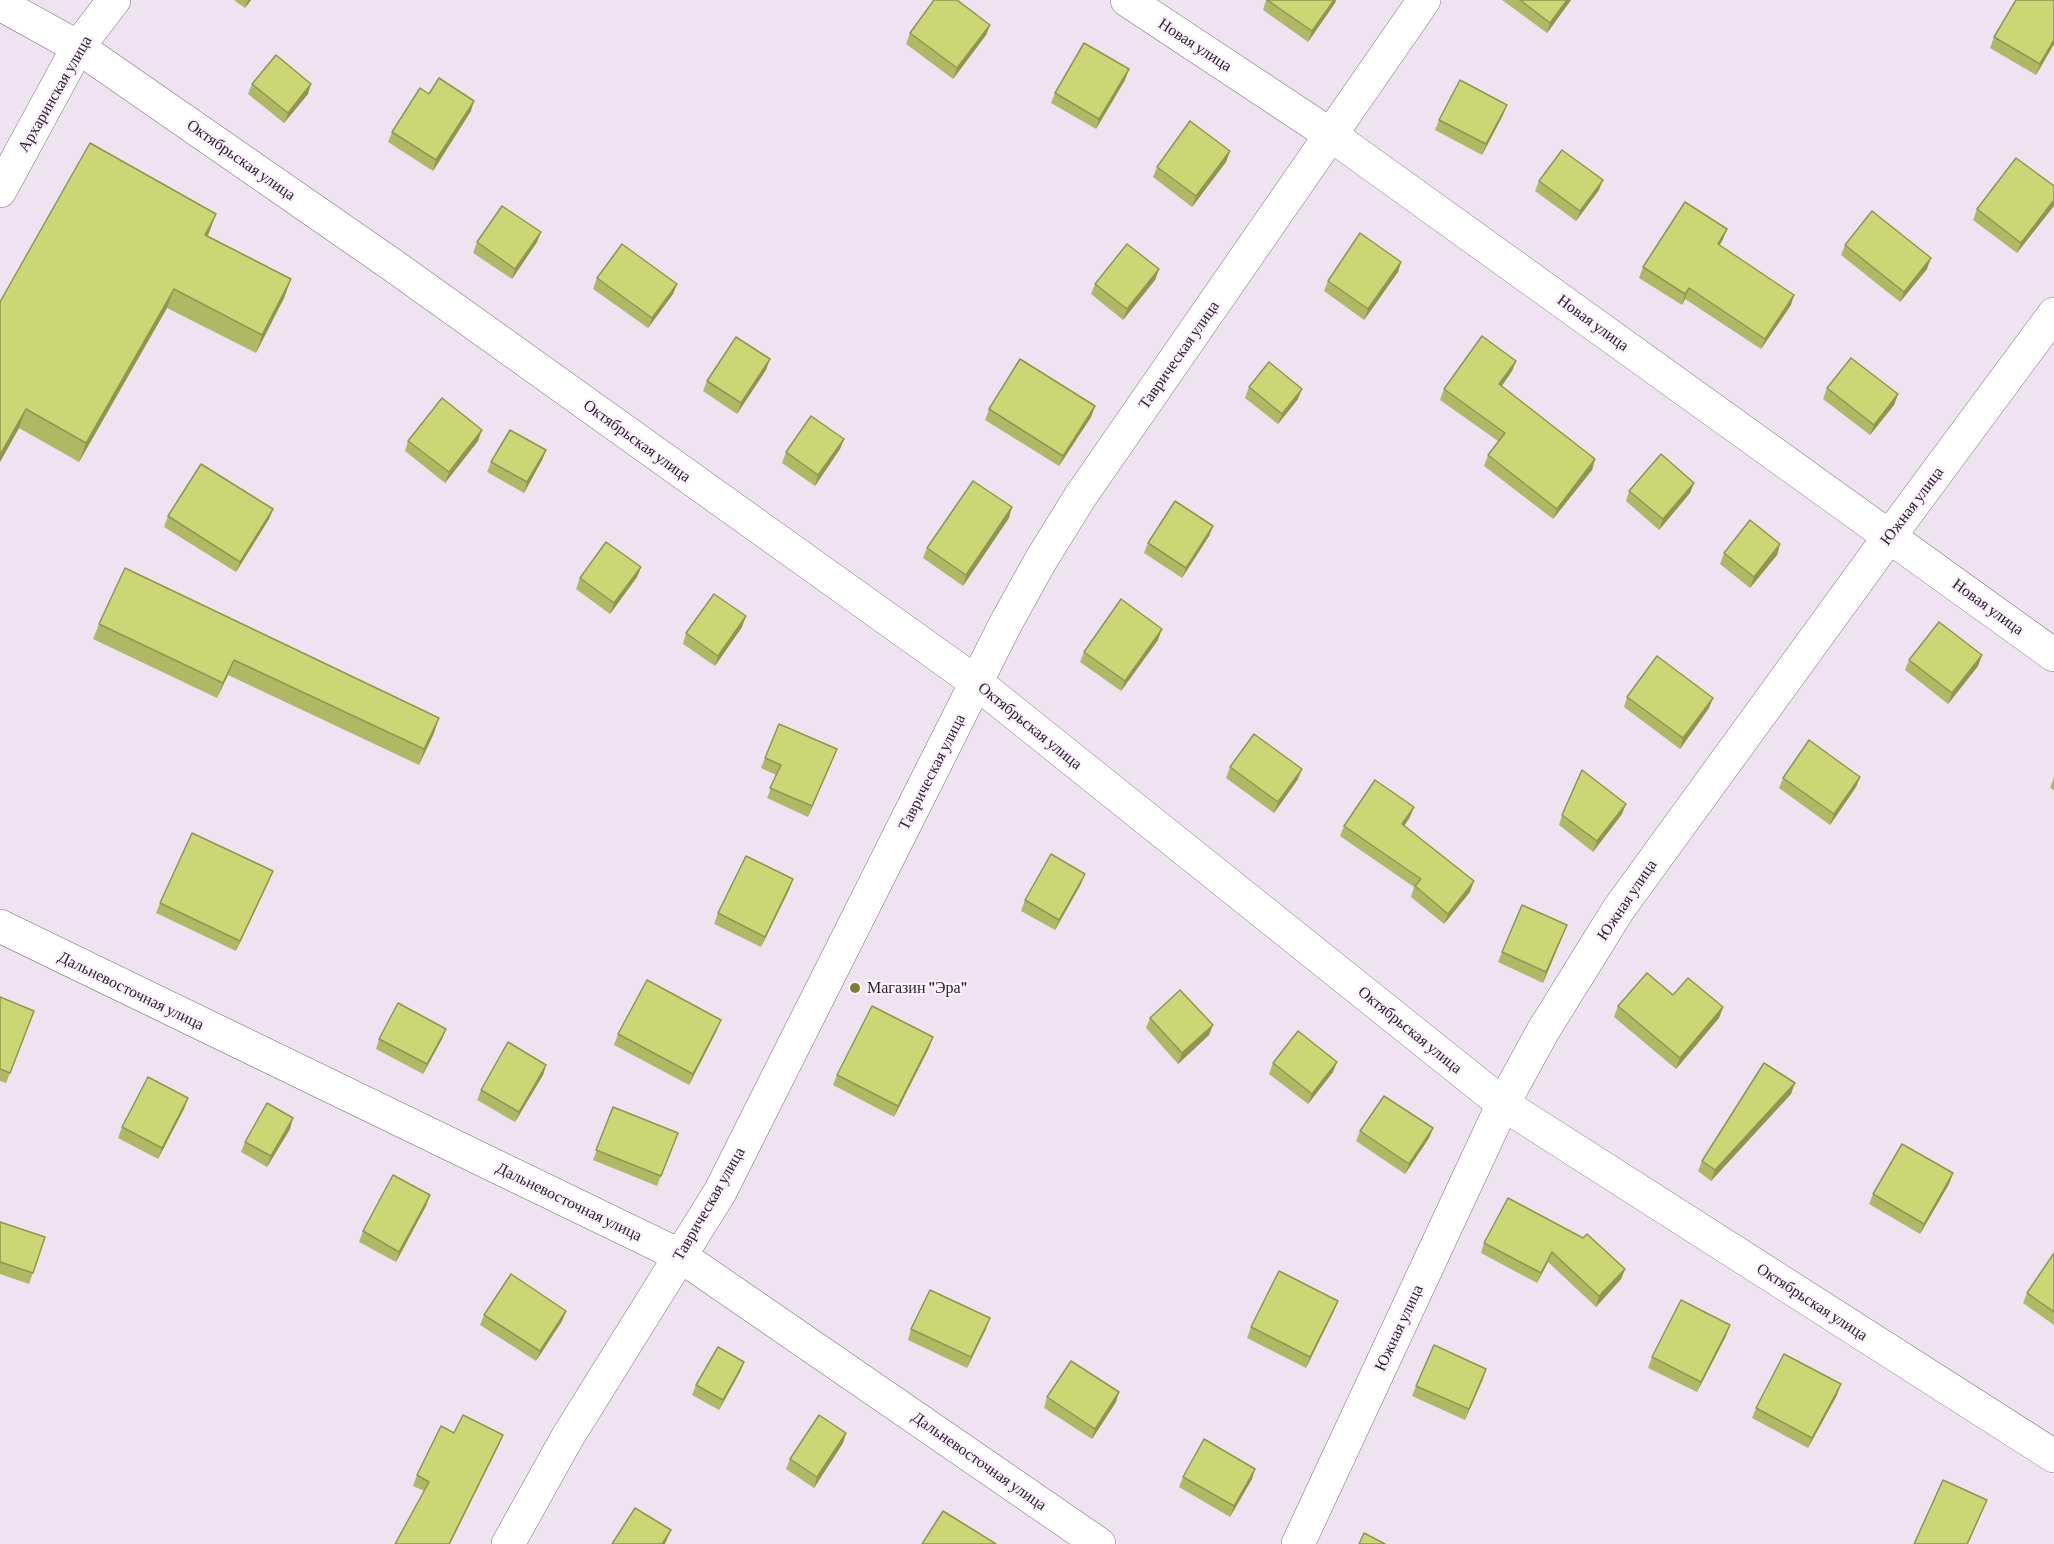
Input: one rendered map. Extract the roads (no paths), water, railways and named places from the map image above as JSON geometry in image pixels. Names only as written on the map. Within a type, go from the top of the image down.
[{"type":"street","name":"Архаринская улица","points":[[0,191],[78,47],[114,0]]},
{"type":"street","name":"Новая улица","points":[[1127,0],[1331,135],[2054,655]]},
{"type":"street","name":"Таврическая улица","points":[[508,1544],[567,1438],[720,1192],[1006,623],[1036,569],[1080,497],[1424,0]]},
{"type":"street","name":"Октябрьская улица","points":[[0,4],[78,47],[391,264],[977,683],[1503,1104],[2054,1456]]},
{"type":"street","name":"Южная улица","points":[[1298,1544],[1503,1104],[1543,1031],[1618,910],[2054,314]]},
{"type":"street","name":"Дальневосточная улица","points":[[0,927],[679,1256],[1100,1544]]},
{"type":"place","name":"Магазин \"Эра\"","points":[[855,988]]}]
